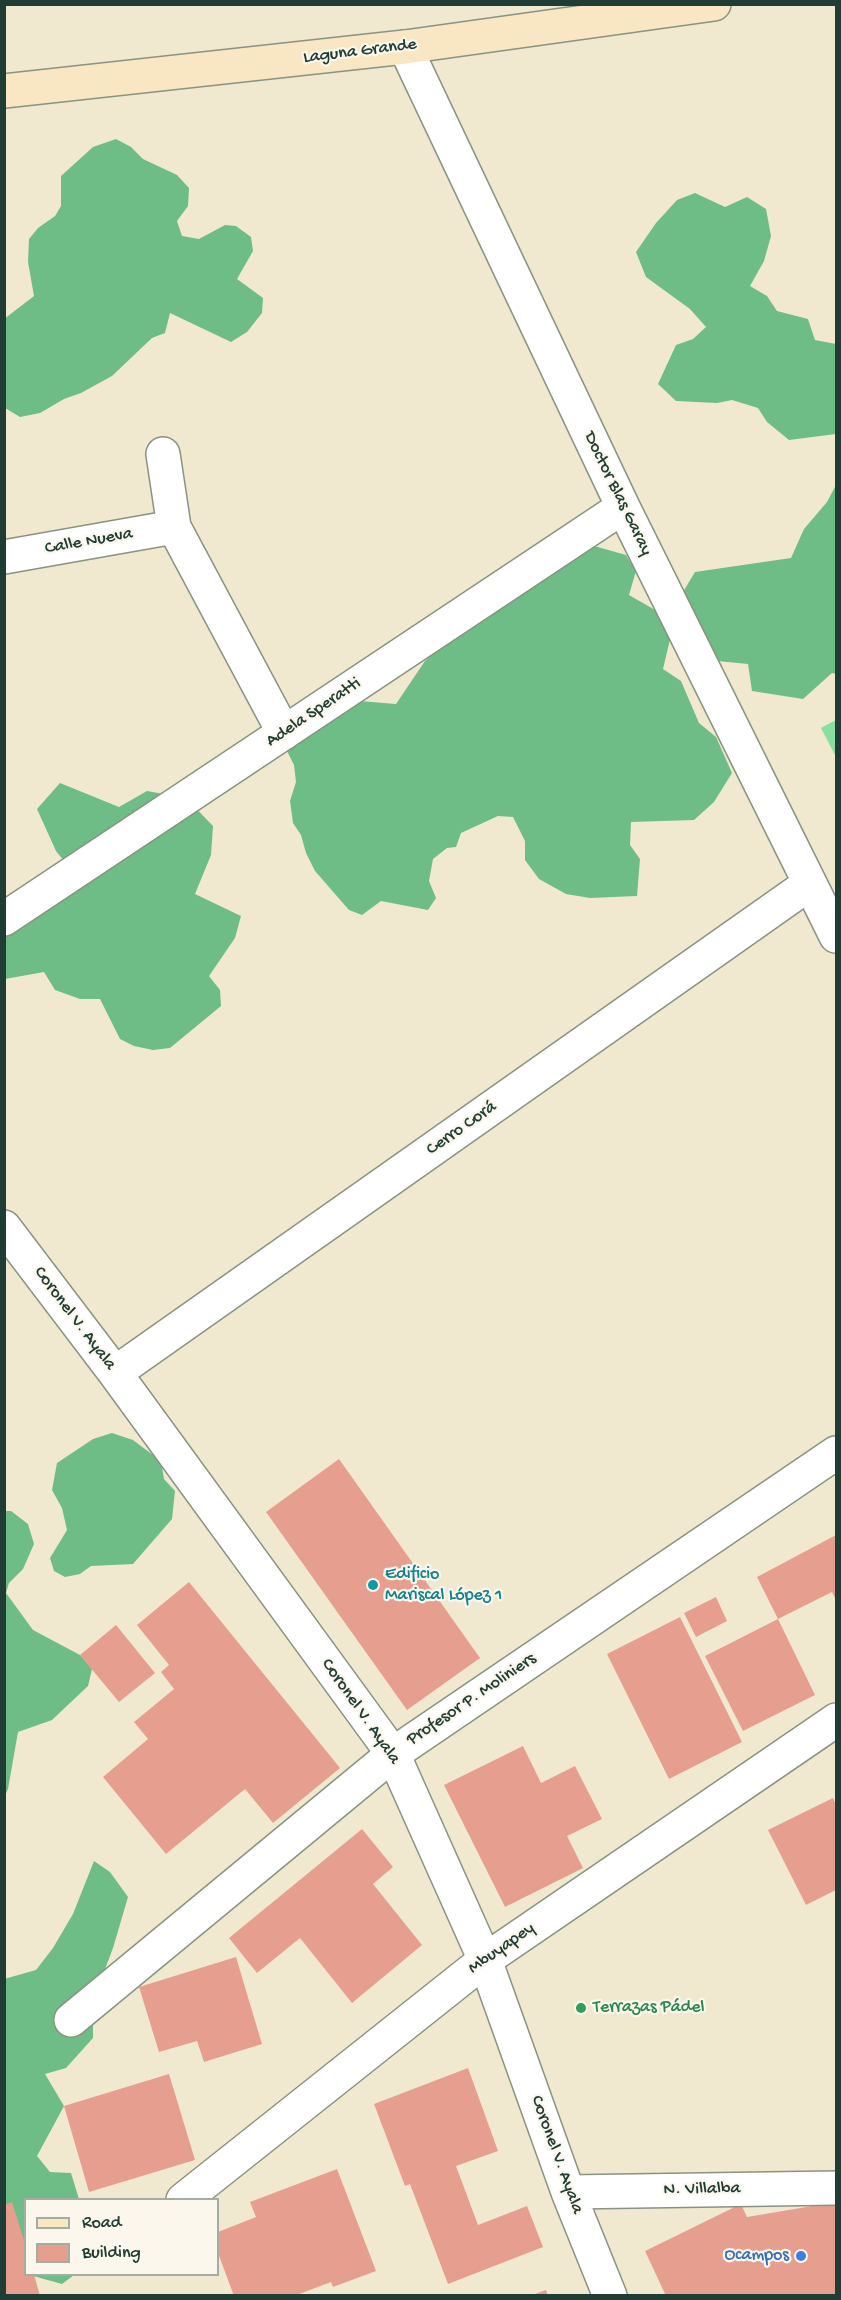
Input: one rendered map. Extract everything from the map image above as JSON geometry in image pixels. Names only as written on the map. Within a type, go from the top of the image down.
[{"type":"main road","name":"Laguna Grande","points":[[4,91],[405,47],[627,10],[714,4]]},
{"type":"street","name":"Doctor Blas Garay","points":[[405,47],[623,507],[809,884],[837,936]]},
{"type":"street","points":[[163,454],[174,527],[284,733]]},
{"type":"street","name":"Adela Speratti","points":[[4,919],[623,507]]},
{"type":"street","name":"Calle Nueva","points":[[4,557],[174,527]]},
{"type":"street","name":"Cerro Corá","points":[[115,1373],[809,884]]},
{"type":"street","name":"Coronel V. Ayala","points":[[4,1227],[115,1373],[393,1754],[485,1960],[568,2192],[610,2295]]},
{"type":"street","name":"Profesor P. Moliniers","points":[[70,2019],[393,1754],[837,1453]]},
{"type":"street","name":"Mbuyapey","points":[[184,2198],[485,1960],[837,1720]]},
{"type":"street","name":"N. Villalba","points":[[568,2192],[837,2188]]},
{"type":"green space","points":[[116,139],[131,147],[143,159],[177,175],[189,188],[188,206],[177,221],[182,236],[199,239],[225,225],[236,226],[251,237],[253,251],[237,279],[263,298],[262,313],[247,332],[231,342],[170,313],[165,333],[152,338],[112,376],[40,413],[20,417],[5,408],[4,319],[34,296],[28,262],[29,239],[38,228],[55,216],[61,206],[61,176],[93,147]]},
{"type":"green space","points":[[695,193],[725,207],[747,197],[766,209],[771,236],[764,261],[750,286],[767,296],[777,311],[808,319],[815,340],[836,344],[836,434],[789,440],[767,422],[758,408],[732,400],[717,403],[676,401],[658,384],[676,345],[693,339],[706,327],[690,309],[646,277],[636,252],[656,223],[677,200]]},
{"type":"green space","points":[[836,485],[836,674],[832,673],[803,699],[752,691],[748,664],[717,661],[683,592],[695,572],[791,558],[804,529],[827,502]]},
{"type":"green space","points":[[573,540],[626,555],[636,571],[629,595],[662,614],[671,635],[663,669],[681,681],[699,723],[716,737],[732,773],[714,802],[694,820],[631,822],[630,845],[640,859],[637,896],[590,898],[566,894],[539,879],[525,860],[525,841],[513,817],[498,816],[461,833],[456,847],[447,848],[433,859],[429,881],[436,898],[428,910],[381,901],[362,915],[349,910],[315,871],[306,853],[301,835],[293,823],[290,801],[296,782],[294,765],[286,749],[335,699],[396,704],[425,661]]},
{"type":"green space","points":[[836,720],[836,757],[821,728]]},
{"type":"green space","points":[[60,783],[119,807],[147,791],[186,798],[213,826],[211,855],[195,894],[241,916],[235,938],[209,976],[220,990],[221,1006],[170,1048],[153,1050],[134,1046],[120,1039],[100,999],[80,999],[55,990],[44,972],[5,979],[4,904],[67,865],[56,851],[37,809]]},
{"type":"green space","points":[[112,1433],[133,1440],[161,1461],[164,1479],[175,1491],[172,1519],[133,1564],[91,1566],[80,1574],[65,1577],[54,1571],[50,1558],[67,1530],[62,1508],[52,1490],[57,1463],[93,1439]]},
{"type":"green space","points":[[4,1511],[11,1511],[28,1524],[34,1544],[23,1569],[9,1583],[6,1593],[33,1630],[80,1655],[92,1669],[88,1686],[52,1720],[18,1732],[5,1796]]},
{"type":"green space","points":[[94,1861],[110,1872],[128,1897],[113,1948],[93,2001],[93,2038],[66,2068],[45,2074],[64,2106],[37,2156],[50,2172],[71,2173],[79,2198],[24,2198],[24,2270],[5,2230],[4,1979],[36,1970],[53,1948],[73,1914]]},
{"type":"green space","points":[[33,2276],[73,2276],[62,2284]]},
{"type":"building","name":"Edificio Mariscal López 1","points":[[339,1459],[480,1658],[407,1710],[266,1512]]},
{"type":"building","points":[[836,1535],[836,1600],[832,1592],[778,1619],[757,1577]]},
{"type":"building","points":[[189,1582],[340,1768],[273,1823],[245,1789],[166,1854],[103,1777],[148,1739],[134,1722],[174,1689],[161,1672],[169,1665],[137,1625]]},
{"type":"building","points":[[716,1597],[727,1621],[696,1637],[684,1613]]},
{"type":"building","points":[[680,1617],[742,1742],[669,1779],[607,1654]]},
{"type":"building","points":[[778,1619],[815,1695],[743,1731],[705,1656]]},
{"type":"building","points":[[116,1625],[155,1673],[119,1702],[80,1655]]},
{"type":"building","points":[[523,1746],[541,1783],[575,1766],[602,1819],[567,1836],[583,1868],[505,1907],[444,1785]]},
{"type":"building","points":[[833,1798],[836,1805],[836,1890],[806,1905],[768,1830]]},
{"type":"building","points":[[362,1829],[393,1867],[373,1884],[422,1945],[352,2003],[300,1938],[257,1973],[229,1938]]},
{"type":"building","points":[[236,1957],[262,2044],[204,2062],[197,2041],[159,2052],[139,1987]]},
{"type":"building","points":[[468,2068],[498,2151],[456,2166],[478,2225],[527,2206],[543,2247],[448,2284],[410,2184],[405,2186],[374,2104]]},
{"type":"building","points":[[169,2074],[195,2160],[89,2192],[64,2106]]},
{"type":"building","points":[[337,2169],[376,2271],[333,2287],[331,2282],[294,2296],[234,2296],[219,2256],[219,2232],[256,2217],[250,2202]]},
{"type":"building","points":[[12,2202],[24,2241],[24,2276],[35,2276],[40,2296],[4,2296],[4,2205]]},
{"type":"building","points":[[836,2202],[836,2296],[666,2296],[645,2251],[741,2204],[747,2217]]},
{"type":"building","points":[[546,2290],[548,2296],[532,2296],[532,2295]]},
{"type":"place","name":"Edificio Mariscal López 1","points":[[373,1585]]},
{"type":"place","name":"Terrazas Pádel","points":[[581,2008]]},
{"type":"place","name":"Ocampos","points":[[801,2256]]}]
